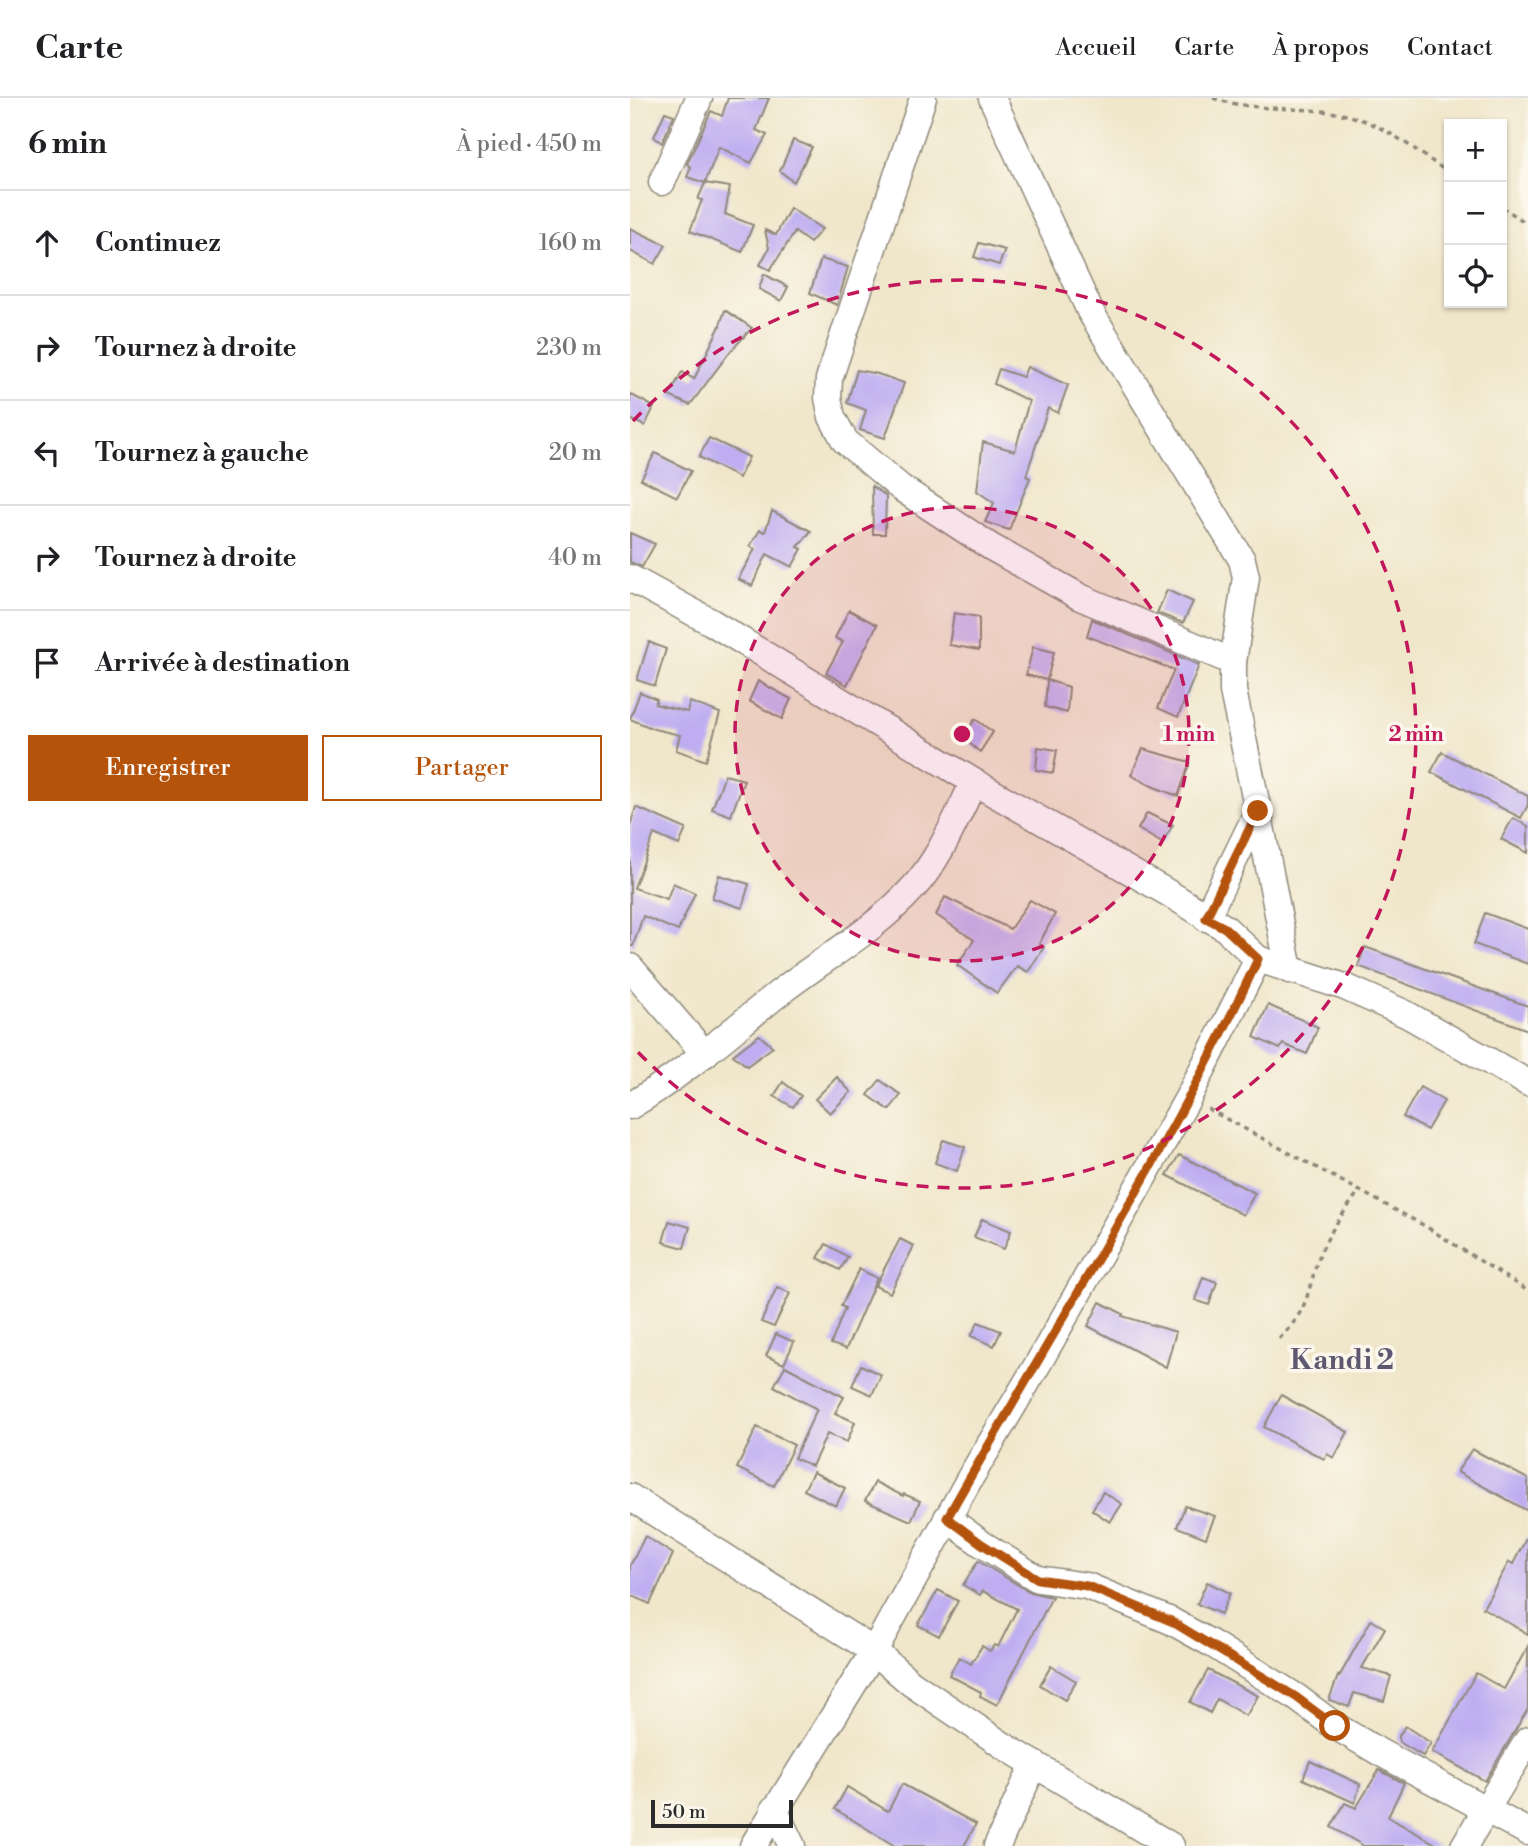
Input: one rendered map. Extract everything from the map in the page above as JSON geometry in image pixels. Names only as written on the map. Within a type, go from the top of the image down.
[{"type":"street","points":[[662,182],[699,98]]},
{"type":"street","points":[[923,98],[829,379],[828,398],[832,417],[845,442],[901,488],[991,547],[1080,597],[1233,662]]},
{"type":"street","points":[[992,98],[1090,311],[1242,560],[1246,577],[1233,662],[1233,691],[1289,970]]},
{"type":"street","points":[[630,578],[711,622],[974,782],[1170,894],[1225,928],[1258,959],[1345,987],[1406,1014],[1528,1083]]},
{"type":"street","points":[[630,1106],[705,1054],[780,992],[861,936],[914,888],[936,857],[974,782]]},
{"type":"street","points":[[1206,918],[1258,811]]},
{"type":"street","points":[[753,1846],[874,1651],[947,1518],[1040,1362],[1188,1098],[1258,959]]},
{"type":"street","points":[[630,968],[705,1054]]},
{"type":"street","points":[[630,1497],[874,1651],[911,1683],[1034,1764],[1171,1846]]},
{"type":"street","points":[[947,1518],[982,1544],[1038,1579],[1087,1586],[1171,1621],[1296,1697],[1347,1732],[1485,1811],[1528,1832]]},
{"type":"street","points":[[1464,1846],[1528,1740]]},
{"type":"street","points":[[997,1846],[1034,1764]]},
{"type":"street","points":[[774,1809],[792,1846]]},
{"type":"path","points":[[1213,98],[1234,105],[1348,115],[1367,122],[1411,147],[1444,170]]},
{"type":"path","points":[[1507,210],[1528,224]]},
{"type":"path","points":[[1188,1098],[1425,1226],[1528,1291]]},
{"type":"path","points":[[1279,1339],[1296,1323],[1304,1310],[1320,1254],[1359,1191]]},
{"type":"building","points":[[728,98],[769,98],[756,130],[767,135],[751,163],[719,147],[705,183],[687,177],[691,167],[687,164],[711,111],[722,116]]},
{"type":"building","points":[[665,112],[674,115],[662,143],[654,137]]},
{"type":"building","points":[[793,140],[812,147],[794,182],[780,171]]},
{"type":"building","points":[[705,183],[730,187],[725,214],[753,225],[742,252],[690,231],[702,200],[698,199]]},
{"type":"building","points":[[790,208],[822,229],[810,243],[795,232],[770,270],[760,265],[769,248],[765,230],[776,235]]},
{"type":"building","points":[[630,228],[666,245],[655,264],[630,251]]},
{"type":"building","points":[[979,243],[1005,250],[999,265],[974,257]]},
{"type":"building","points":[[821,259],[848,267],[837,305],[810,293]]},
{"type":"building","points":[[764,274],[788,287],[781,301],[759,289]]},
{"type":"building","points":[[725,310],[752,328],[729,353],[690,405],[669,396],[682,372],[694,379]]},
{"type":"building","points":[[1027,367],[1068,385],[1058,413],[1048,408],[1026,476],[1030,478],[1009,530],[985,522],[994,503],[977,491],[983,442],[1015,451],[1029,401],[994,384],[999,369],[1023,377]]},
{"type":"building","points":[[857,370],[904,383],[885,438],[860,430],[866,410],[847,403]]},
{"type":"building","points":[[630,394],[654,407],[645,426],[630,419]]},
{"type":"building","points":[[709,438],[749,457],[739,478],[699,457]]},
{"type":"building","points":[[655,453],[691,471],[677,497],[641,479]]},
{"type":"building","points":[[872,486],[886,496],[885,534],[873,534]]},
{"type":"building","points":[[772,511],[811,531],[798,547],[802,549],[792,567],[767,554],[752,586],[738,579],[755,549],[750,546],[760,530],[765,532]]},
{"type":"building","points":[[630,533],[655,544],[642,567],[630,562]]},
{"type":"building","points":[[1167,590],[1193,602],[1183,623],[1157,613]]},
{"type":"building","points":[[849,610],[877,625],[847,685],[826,673],[843,642],[835,638]]},
{"type":"building","points":[[954,613],[979,617],[979,650],[949,645]]},
{"type":"building","points":[[1092,619],[1199,665],[1178,717],[1158,708],[1174,670],[1087,636]]},
{"type":"building","points":[[649,642],[666,649],[655,686],[637,680]]},
{"type":"building","points":[[1033,647],[1054,652],[1047,680],[1026,675]]},
{"type":"building","points":[[1047,680],[1069,687],[1067,713],[1045,707]]},
{"type":"building","points":[[758,681],[791,699],[782,719],[749,701]]},
{"type":"building","points":[[640,692],[657,699],[655,704],[687,712],[690,702],[720,713],[706,761],[676,750],[680,735],[654,729],[630,719]]},
{"type":"building","points":[[975,719],[993,732],[980,752],[963,738]]},
{"type":"building","points":[[1038,747],[1057,750],[1053,773],[1036,770]]},
{"type":"building","points":[[1143,749],[1190,762],[1178,796],[1131,775]]},
{"type":"building","points":[[1442,752],[1528,796],[1528,805],[1521,818],[1431,772]]},
{"type":"building","points":[[725,775],[744,780],[731,816],[712,809]]},
{"type":"building","points":[[636,807],[686,829],[679,845],[654,834],[634,888],[667,899],[673,883],[695,893],[678,931],[643,916],[633,946],[630,946],[630,826]]},
{"type":"building","points":[[1147,813],[1173,825],[1162,843],[1138,829]]},
{"type":"building","points":[[1513,818],[1528,826],[1528,853],[1501,839]]},
{"type":"building","points":[[719,875],[749,884],[742,908],[712,898]]},
{"type":"building","points":[[945,897],[1010,929],[1030,900],[1055,914],[1039,944],[1044,947],[1028,972],[1017,966],[997,993],[957,965],[974,940],[936,915]]},
{"type":"building","points":[[1485,913],[1528,929],[1528,964],[1474,944]]},
{"type":"building","points":[[1365,947],[1528,1006],[1528,1030],[1358,966]]},
{"type":"building","points":[[1268,1005],[1318,1027],[1307,1054],[1283,1044],[1280,1049],[1254,1037]]},
{"type":"building","points":[[759,1035],[773,1047],[747,1066],[733,1055]]},
{"type":"building","points":[[837,1077],[851,1092],[830,1113],[815,1099]]},
{"type":"building","points":[[880,1080],[901,1095],[889,1110],[868,1095]]},
{"type":"building","points":[[783,1082],[801,1096],[793,1107],[774,1096]]},
{"type":"building","points":[[1420,1087],[1444,1101],[1427,1130],[1403,1117]]},
{"type":"building","points":[[943,1140],[965,1147],[957,1171],[935,1163]]},
{"type":"building","points":[[1179,1155],[1255,1193],[1243,1215],[1167,1175]]},
{"type":"building","points":[[982,1219],[1011,1231],[1004,1249],[974,1237]]},
{"type":"building","points":[[669,1221],[690,1227],[684,1248],[663,1242]]},
{"type":"building","points":[[900,1239],[914,1246],[890,1293],[875,1286]]},
{"type":"building","points":[[826,1244],[848,1257],[840,1270],[818,1258]]},
{"type":"building","points":[[859,1269],[877,1278],[846,1349],[831,1344],[845,1308],[841,1306]]},
{"type":"building","points":[[1203,1277],[1217,1282],[1209,1305],[1195,1300]]},
{"type":"building","points":[[777,1287],[790,1293],[774,1327],[761,1322]]},
{"type":"building","points":[[1100,1302],[1123,1314],[1122,1316],[1176,1332],[1166,1367],[1088,1326]]},
{"type":"building","points":[[978,1322],[1001,1331],[994,1346],[971,1336]]},
{"type":"building","points":[[776,1334],[794,1342],[784,1364],[766,1356]]},
{"type":"building","points":[[861,1365],[881,1375],[872,1395],[852,1386]]},
{"type":"building","points":[[785,1366],[844,1397],[835,1413],[855,1422],[847,1442],[827,1434],[812,1466],[794,1458],[817,1409],[774,1386]]},
{"type":"building","points":[[1281,1395],[1348,1432],[1334,1458],[1327,1454],[1324,1459],[1264,1427]]},
{"type":"building","points":[[757,1427],[794,1445],[774,1486],[737,1468]]},
{"type":"building","points":[[1472,1449],[1528,1479],[1528,1511],[1457,1472]]},
{"type":"building","points":[[813,1472],[845,1488],[836,1506],[804,1490]]},
{"type":"building","points":[[875,1482],[920,1501],[911,1521],[865,1501]]},
{"type":"building","points":[[1103,1492],[1122,1504],[1110,1522],[1092,1510]]},
{"type":"building","points":[[1185,1506],[1215,1516],[1206,1538],[1177,1527]]},
{"type":"building","points":[[1528,1535],[1528,1634],[1483,1608],[1509,1562],[1513,1564]]},
{"type":"building","points":[[645,1536],[673,1554],[650,1604],[630,1595],[630,1566]]},
{"type":"building","points":[[978,1561],[1030,1592],[1052,1597],[997,1705],[980,1696],[981,1692],[949,1675],[959,1657],[971,1664],[982,1646],[990,1651],[994,1645],[998,1647],[1017,1609],[983,1591],[980,1595],[963,1585]]},
{"type":"building","points":[[1207,1582],[1230,1593],[1221,1614],[1197,1604]]},
{"type":"building","points":[[938,1590],[958,1601],[939,1636],[918,1625]]},
{"type":"building","points":[[1371,1620],[1385,1628],[1362,1668],[1391,1676],[1384,1701],[1354,1693],[1349,1707],[1329,1700],[1338,1676]]},
{"type":"building","points":[[1528,1646],[1528,1709],[1485,1781],[1432,1752],[1476,1673],[1504,1689]]},
{"type":"building","points":[[1051,1666],[1076,1681],[1065,1700],[1040,1685]]},
{"type":"building","points":[[1208,1670],[1258,1696],[1246,1716],[1217,1699],[1210,1713],[1190,1702]]},
{"type":"building","points":[[1405,1726],[1431,1743],[1423,1756],[1399,1742],[1399,1736]]},
{"type":"building","points":[[1310,1761],[1360,1784],[1355,1803],[1303,1779]]},
{"type":"building","points":[[1379,1770],[1404,1783],[1388,1817],[1439,1846],[1364,1846],[1331,1827],[1345,1803],[1356,1808]]},
{"type":"building","points":[[902,1784],[976,1824],[964,1846],[895,1846],[835,1809],[847,1787],[888,1811]]},
{"type":"district","name":"Kandi 2","points":[[1342,1359]]},
{"type":"route","points":[[1258,811],[1206,918],[1225,928],[1258,959],[1188,1098],[1040,1362],[947,1518],[982,1544],[1038,1579],[1087,1586],[1171,1621],[1296,1697],[1335,1726]]}]
